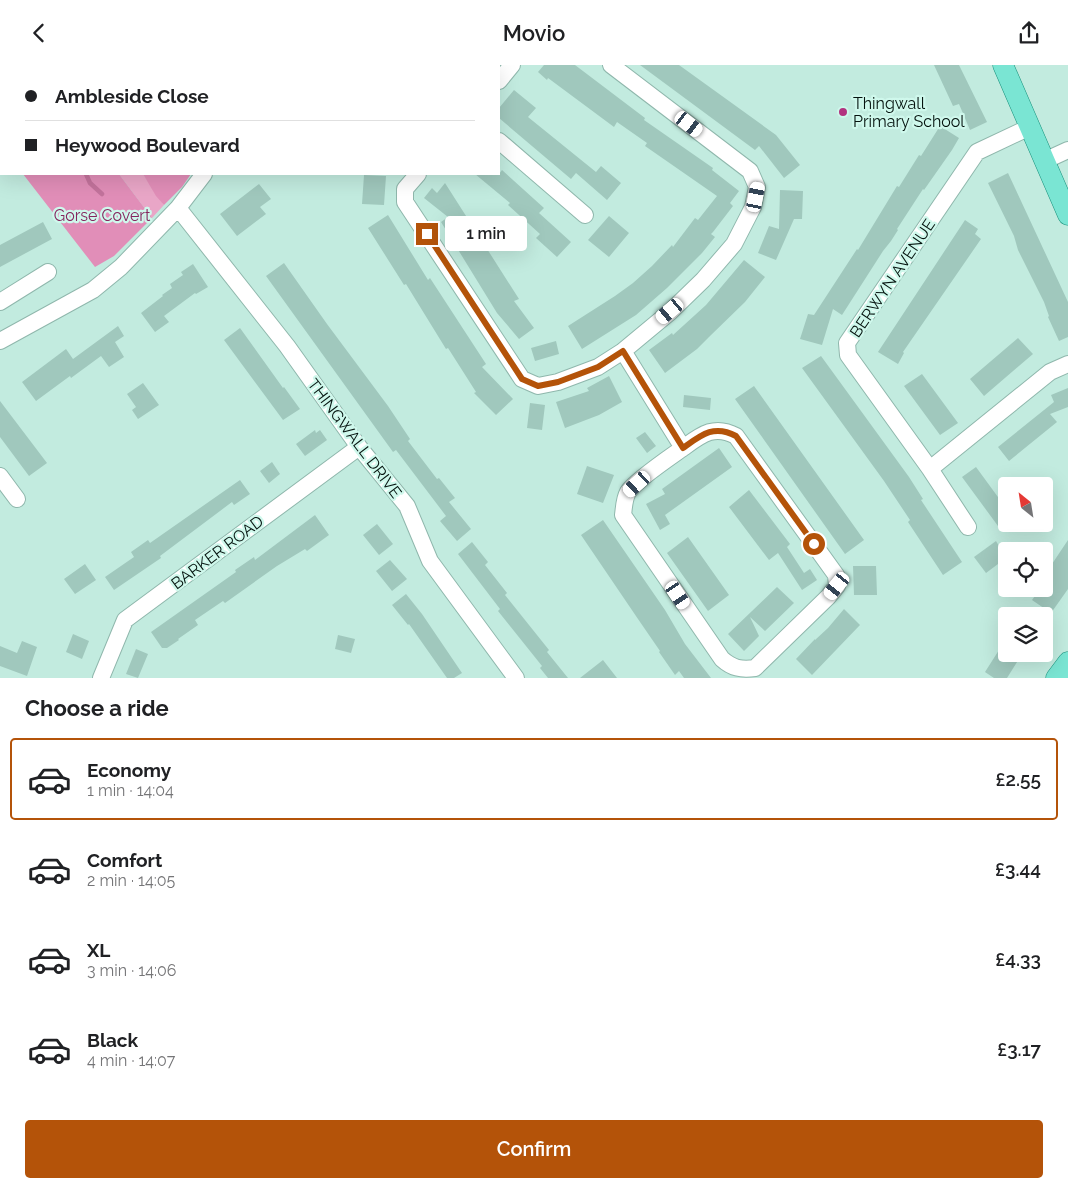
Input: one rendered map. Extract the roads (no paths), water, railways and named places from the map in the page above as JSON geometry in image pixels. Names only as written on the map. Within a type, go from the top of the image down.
[{"type":"main road","points":[[1003,65],[1068,215]]},
{"type":"main road","points":[[1056,678],[1068,663]]},
{"type":"street","points":[[500,80],[512,65]]},
{"type":"street","points":[[417,175],[405,189],[405,202],[522,379],[538,386],[558,382],[598,367],[623,351],[703,280],[734,244],[753,207],[758,187],[750,171],[612,65]]},
{"type":"street","name":"BERWYN AVENUE","points":[[968,527],[930,469],[848,355],[847,343],[977,152],[1030,127]]},
{"type":"street","points":[[500,142],[585,215]]},
{"type":"street","points":[[1044,161],[1068,150]]},
{"type":"street","points":[[0,341],[93,290],[122,267],[178,208],[203,175]]},
{"type":"street","name":"THINGWALL DRIVE","points":[[178,208],[287,346],[359,447],[408,506],[430,561],[516,678]]},
{"type":"street","points":[[0,301],[48,272]]},
{"type":"street","points":[[623,351],[683,448]]},
{"type":"street","points":[[930,469],[1050,372],[1068,364]]},
{"type":"street","points":[[710,431],[727,431],[736,436],[836,575],[837,586],[828,597],[755,668],[731,667],[722,659],[624,515],[624,504],[628,492],[683,448],[699,436],[710,431]]},
{"type":"street","name":"BARKER ROAD","points":[[101,678],[125,620],[359,447]]},
{"type":"street","points":[[0,476],[17,499]]},
{"type":"waterway","points":[[86,175],[90,183],[102,194]]},
{"type":"place","name":"Thingwall Primary School","points":[[843,112]]},
{"type":"park label","name":"Gorse Covert","points":[[102,215]]}]
